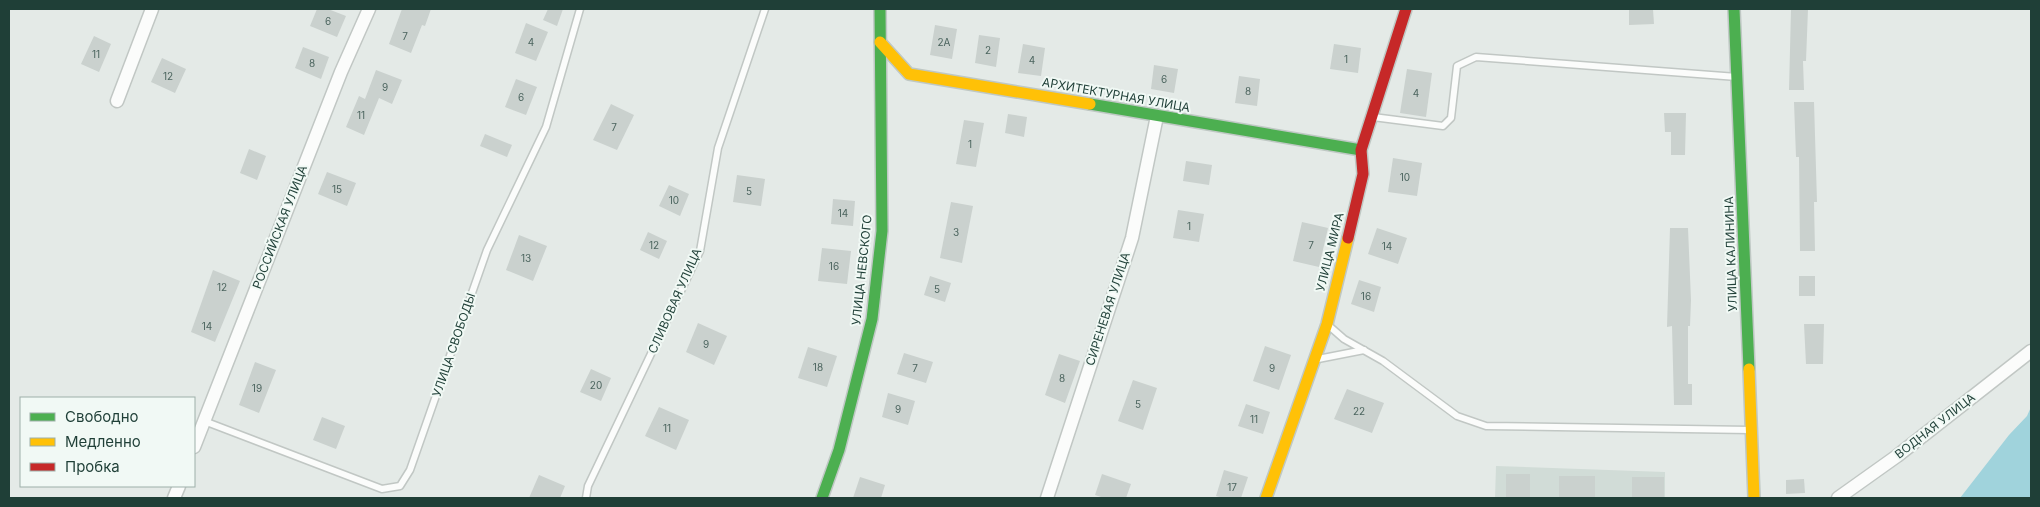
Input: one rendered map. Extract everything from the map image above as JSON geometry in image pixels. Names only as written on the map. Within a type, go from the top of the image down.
[{"type":"street","points":[[117,101],[152,9]]},
{"type":"street","name":"РОССИЙСКАЯ УЛИЦА","points":[[195,444],[341,72],[369,9]]},
{"type":"street","name":"УЛИЦА НЕВСКОГО","points":[[822,498],[839,450],[872,319],[882,231],[880,9]]},
{"type":"street","name":"УЛИЦА МИРА","points":[[1266,498],[1327,324],[1364,174],[1361,150],[1406,9]]},
{"type":"street","name":"УЛИЦА КАЛИНИНА","points":[[1734,9],[1754,498]]},
{"type":"street","name":"АРХИТЕКТУРНАЯ УЛИЦА","points":[[880,42],[909,74],[1361,150]]},
{"type":"street","name":"СИРЕНЕВАЯ УЛИЦА","points":[[1047,498],[1132,238],[1157,116]]},
{"type":"street","name":"ВОДНАЯ УЛИЦА","points":[[1838,498],[1897,456],[2031,350]]},
{"type":"lane","name":"УЛИЦА СВОБОДЫ","points":[[204,421],[382,489],[400,486],[410,470],[486,250],[546,127],[580,9]]},
{"type":"lane","name":"СЛИВОВАЯ УЛИЦА","points":[[586,498],[588,486],[700,251],[718,148],[764,9]]},
{"type":"lane","points":[[1372,116],[1443,126],[1451,118],[1457,66],[1476,57],[1738,77]]},
{"type":"lane","points":[[1327,324],[1344,339],[1383,361],[1457,416],[1486,426],[1751,430]]},
{"type":"lane","points":[[1314,359],[1364,350]]},
{"type":"shaded area","points":[[1496,466],[1665,472],[1665,498],[1495,498]]},
{"type":"water","points":[[2031,407],[2031,498],[1960,498],[2009,435],[2027,416]]},
{"type":"building","points":[[317,9],[328,9],[346,16],[337,37],[310,26]]},
{"type":"building","points":[[402,9],[431,9],[425,26],[422,25],[411,53],[389,44]]},
{"type":"building","points":[[548,9],[563,9],[557,26],[543,20]]},
{"type":"building","points":[[1629,9],[1653,9],[1654,24],[1629,25]]},
{"type":"building","points":[[1791,9],[1808,9],[1806,61],[1803,61],[1804,90],[1789,90]]},
{"type":"building","points":[[526,23],[548,32],[536,61],[515,53]]},
{"type":"building","points":[[935,25],[957,29],[952,59],[930,55]]},
{"type":"building","points":[[979,35],[1000,38],[996,67],[975,63]]},
{"type":"building","points":[[94,36],[111,44],[99,72],[81,64]]},
{"type":"building","points":[[1023,44],[1045,48],[1041,76],[1018,73]]},
{"type":"building","points":[[1334,44],[1361,48],[1358,73],[1330,69]]},
{"type":"building","points":[[303,47],[329,57],[321,79],[295,68]]},
{"type":"building","points":[[162,58],[186,69],[175,93],[151,82]]},
{"type":"building","points":[[1154,65],[1178,69],[1174,93],[1151,89]]},
{"type":"building","points":[[1407,69],[1432,73],[1426,117],[1400,113]]},
{"type":"building","points":[[376,70],[402,80],[392,104],[379,98],[364,135],[346,127],[359,96],[365,99]]},
{"type":"building","points":[[1239,76],[1260,79],[1257,106],[1235,103]]},
{"type":"building","points":[[516,79],[537,87],[526,115],[505,107]]},
{"type":"building","points":[[1794,102],[1814,102],[1817,202],[1814,202],[1815,251],[1800,251],[1799,157],[1796,157]]},
{"type":"building","points":[[611,104],[634,115],[617,150],[593,140]]},
{"type":"building","points":[[1664,113],[1686,113],[1685,155],[1671,155],[1671,132],[1665,132]]},
{"type":"building","points":[[1008,114],[1027,117],[1024,137],[1005,133]]},
{"type":"building","points":[[964,120],[984,123],[976,167],[956,164]]},
{"type":"building","points":[[485,134],[512,145],[507,157],[480,146]]},
{"type":"building","points":[[249,149],[266,156],[257,180],[240,173]]},
{"type":"building","points":[[1393,158],[1422,163],[1417,196],[1388,192]]},
{"type":"building","points":[[1186,161],[1212,165],[1209,185],[1183,181]]},
{"type":"building","points":[[327,172],[356,183],[347,206],[318,194]]},
{"type":"building","points":[[737,175],[765,179],[761,206],[733,202]]},
{"type":"building","points":[[669,185],[689,194],[680,216],[659,206]]},
{"type":"building","points":[[833,199],[855,201],[853,226],[831,224]]},
{"type":"building","points":[[951,202],[973,206],[962,263],[940,258]]},
{"type":"building","points":[[1178,210],[1204,214],[1199,242],[1173,238]]},
{"type":"building","points":[[1302,222],[1328,228],[1319,267],[1293,261]]},
{"type":"building","points":[[1377,228],[1407,238],[1398,264],[1368,254]]},
{"type":"building","points":[[1670,228],[1688,228],[1691,300],[1690,326],[1688,326],[1688,384],[1692,384],[1692,405],[1674,405],[1672,326],[1667,327]]},
{"type":"building","points":[[648,232],[667,241],[659,259],[640,250]]},
{"type":"building","points":[[519,235],[547,246],[533,281],[506,270]]},
{"type":"building","points":[[822,248],[851,251],[847,284],[818,281]]},
{"type":"building","points":[[213,270],[240,281],[215,342],[191,332]]},
{"type":"building","points":[[930,276],[951,283],[945,302],[924,295]]},
{"type":"building","points":[[1799,276],[1815,276],[1815,296],[1799,296]]},
{"type":"building","points":[[1359,280],[1381,287],[1374,312],[1351,304]]},
{"type":"building","points":[[698,323],[727,336],[714,365],[686,352]]},
{"type":"building","points":[[1804,324],[1824,324],[1823,364],[1806,364]]},
{"type":"building","points":[[1265,346],[1291,355],[1279,390],[1253,381]]},
{"type":"building","points":[[808,347],[837,356],[827,387],[798,378]]},
{"type":"building","points":[[904,353],[933,362],[926,383],[897,374]]},
{"type":"building","points":[[1059,354],[1080,361],[1065,403],[1045,395]]},
{"type":"building","points":[[255,362],[276,370],[259,413],[239,405]]},
{"type":"building","points":[[591,369],[611,378],[601,401],[580,392]]},
{"type":"building","points":[[1133,380],[1157,388],[1143,430],[1118,421]]},
{"type":"building","points":[[1347,389],[1384,403],[1372,433],[1334,419]]},
{"type":"building","points":[[888,393],[915,401],[908,425],[882,417]]},
{"type":"building","points":[[1246,404],[1270,412],[1263,434],[1238,426]]},
{"type":"building","points":[[659,407],[689,420],[676,450],[645,436]]},
{"type":"building","points":[[322,417],[345,426],[336,449],[313,440]]},
{"type":"building","points":[[1224,470],[1248,477],[1241,498],[1216,496]]},
{"type":"building","points":[[1102,474],[1131,484],[1126,498],[1104,498],[1095,495]]},
{"type":"building","points":[[1506,474],[1530,474],[1530,498],[1506,498]]},
{"type":"building","points":[[539,475],[565,486],[560,498],[529,498]]},
{"type":"building","points":[[1559,476],[1595,476],[1595,498],[1559,498]]},
{"type":"building","points":[[860,477],[885,485],[881,498],[853,498]]},
{"type":"building","points":[[1632,477],[1664,477],[1664,498],[1632,498]]},
{"type":"building","points":[[1804,479],[1805,493],[1786,494],[1786,480]]},
{"type":"traffic: fast","points":[[822,498],[839,450],[872,319],[882,231],[880,9]]},
{"type":"traffic: fast","points":[[1734,9],[1749,369]]},
{"type":"traffic: fast","points":[[1090,104],[1361,150]]},
{"type":"traffic: slow","points":[[880,42],[909,74],[1090,104]]},
{"type":"traffic: slow","points":[[1266,498],[1327,324],[1348,238]]},
{"type":"traffic: slow","points":[[1749,369],[1754,498]]},
{"type":"traffic: jam","points":[[1348,238],[1363,174],[1361,150],[1406,9]]}]
